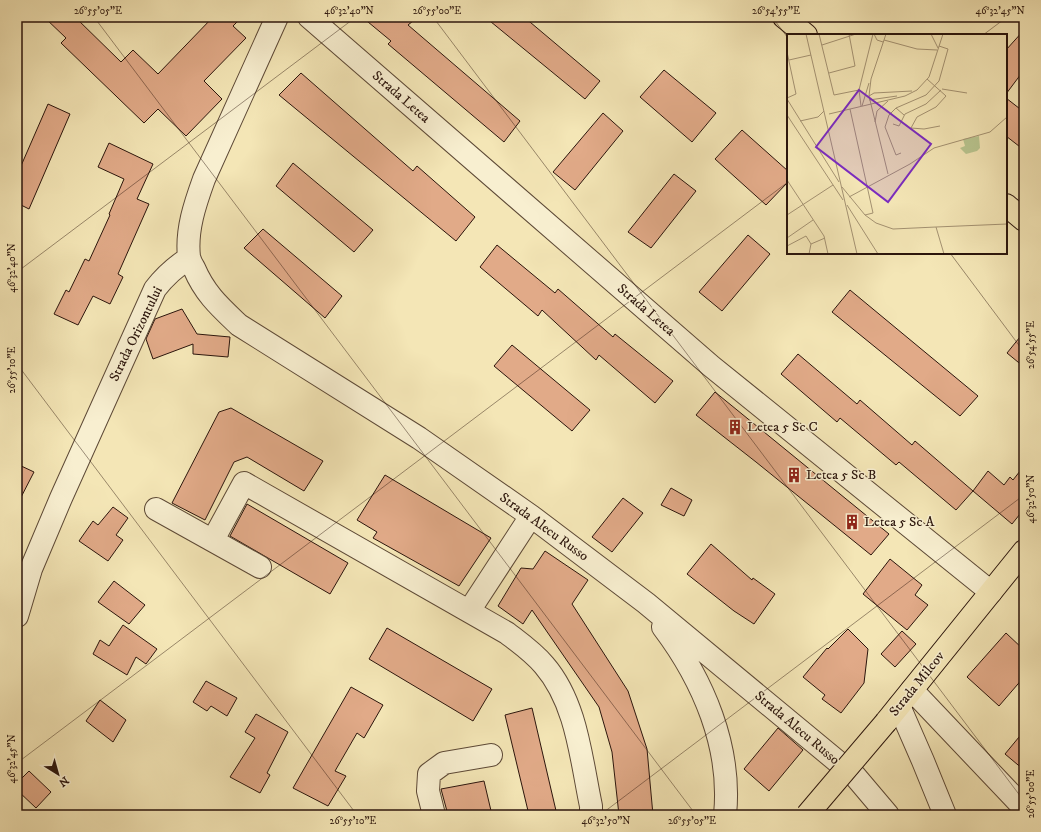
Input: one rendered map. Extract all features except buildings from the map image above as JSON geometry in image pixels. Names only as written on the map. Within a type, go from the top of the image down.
[{"type":"main road","points":[[784,17],[805,34]]},
{"type":"main road","points":[[1007,206],[1024,220]]},
{"type":"main road","name":"Strada Milcov","points":[[807,815],[899,706],[1024,551]]},
{"type":"street","points":[[189,258],[189,229],[194,205],[277,17]]},
{"type":"street","name":"Strada Letea","points":[[309,17],[716,370],[991,592]]},
{"type":"street","name":"Strada Alecu Russo","points":[[189,258],[199,279],[215,302],[240,325],[419,438],[531,516],[646,603],[855,776],[885,813]]},
{"type":"street","name":"Strada Orizontului","points":[[17,616],[32,569],[61,498],[155,289],[166,276],[189,258]]},
{"type":"street","points":[[212,540],[244,483],[507,633],[528,648],[545,666],[560,689],[572,714],[591,806],[591,815]]},
{"type":"street","points":[[156,509],[260,567]]},
{"type":"street","points":[[468,611],[531,516]]},
{"type":"street","points":[[646,603],[674,642],[700,687],[714,720],[724,762],[727,800],[725,815]]},
{"type":"street","points":[[899,706],[1024,808]]},
{"type":"street","points":[[899,706],[924,761],[945,815]]},
{"type":"street","points":[[434,815],[428,791],[429,774],[444,763],[491,756]]},
{"type":"place","name":"Letea 5 Sc C","points":[[735,427]]},
{"type":"place","name":"Letea 5 Sc B","points":[[794,475]]},
{"type":"place","name":"Letea 5 Sc A","points":[[852,522]]}]
